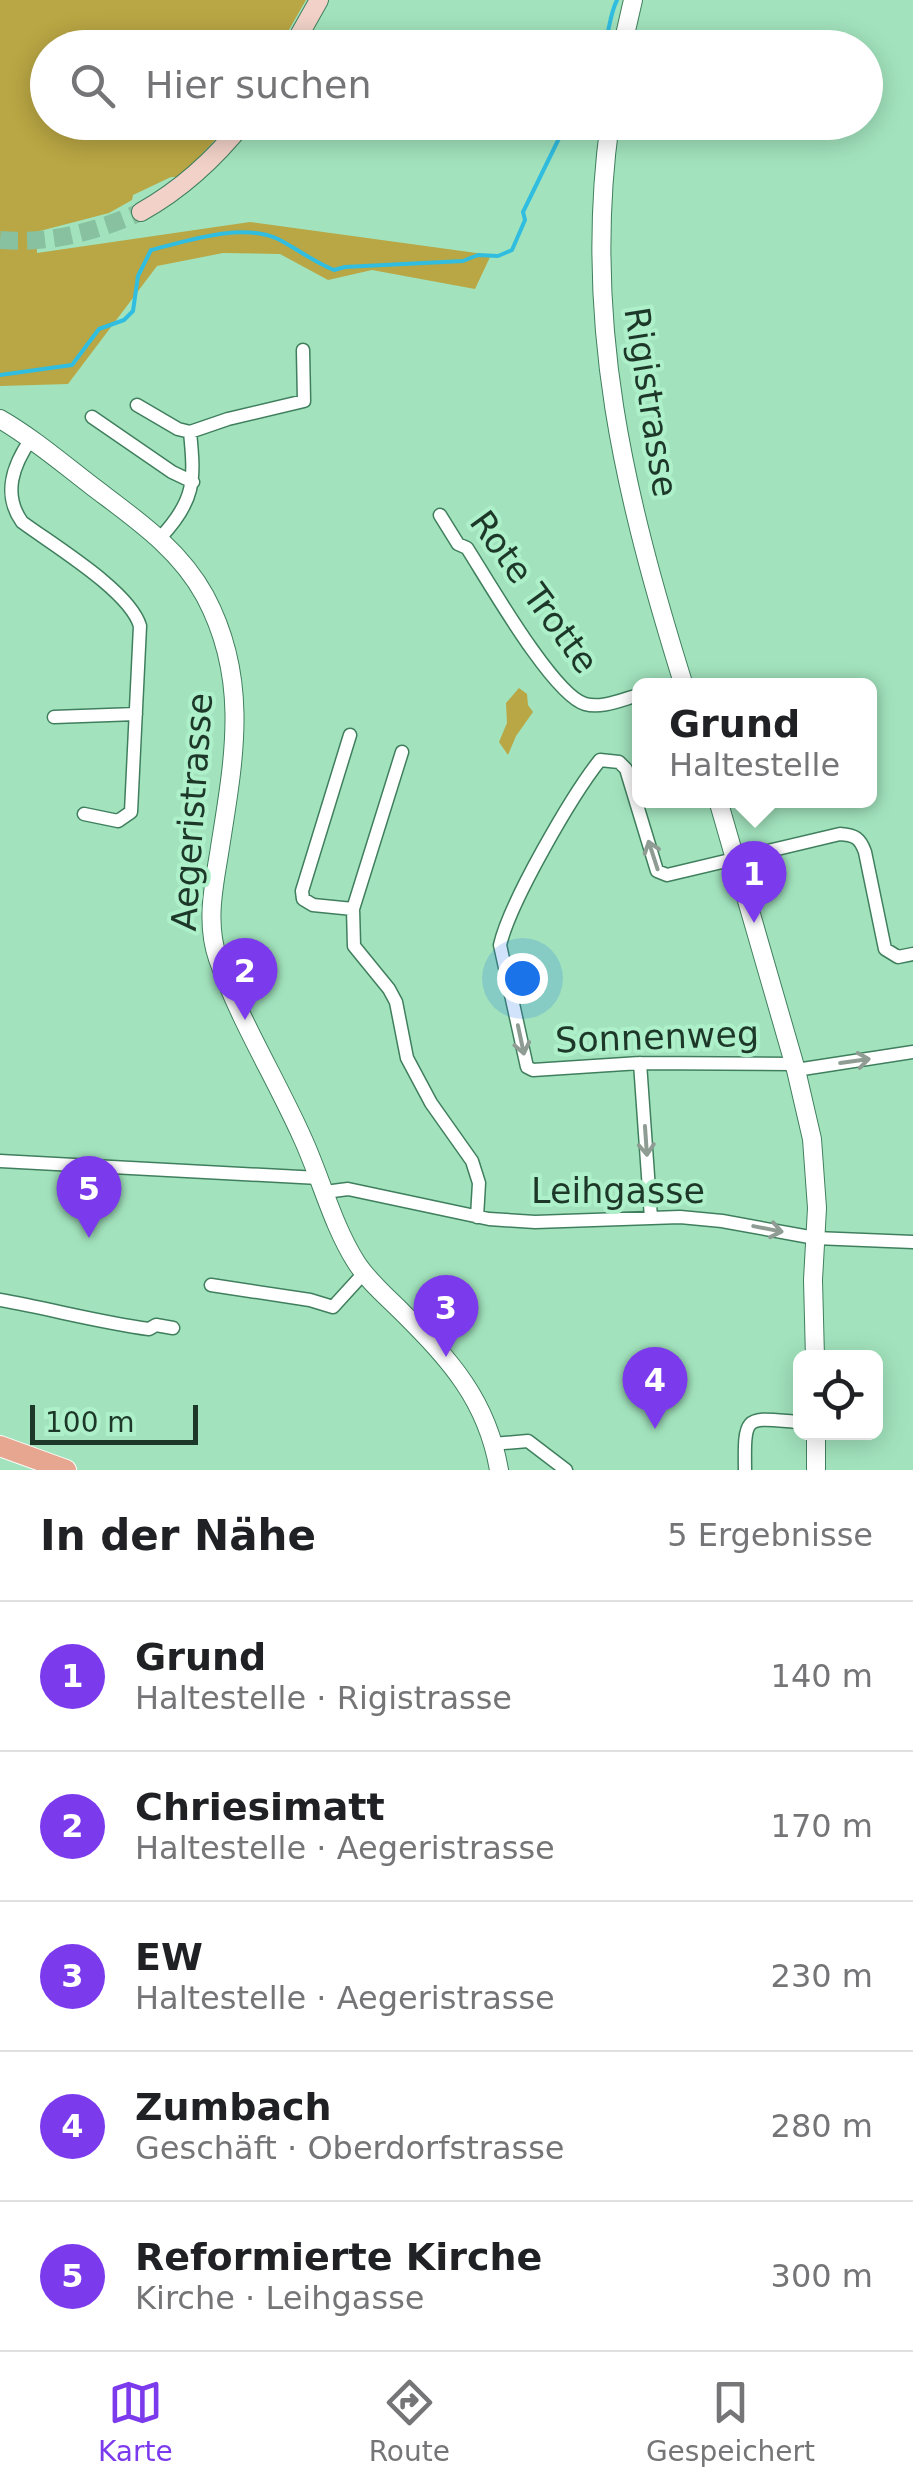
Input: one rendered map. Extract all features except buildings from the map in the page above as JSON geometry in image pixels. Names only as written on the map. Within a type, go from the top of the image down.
[{"type":"main road","points":[[302,30],[319,0]]},
{"type":"main road","points":[[140,212],[196,176],[228,140]]},
{"type":"main road","points":[[0,1446],[66,1470]]},
{"type":"street","points":[[626,30],[633,0]]},
{"type":"street","name":"Rigistrasse","points":[[608,140],[600,230],[606,368],[632,501],[677,678]]},
{"type":"street","points":[[137,405],[190,432],[228,418],[304,400],[303,350]]},
{"type":"street","points":[[92,417],[193,482]]},
{"type":"street","name":"Aegeristrasse","points":[[0,419],[160,538],[189,572],[218,621],[235,691],[233,763],[213,891],[211,919],[216,956],[341,1233],[364,1274],[456,1368],[472,1391],[498,1470]]},
{"type":"street","points":[[160,538],[188,503],[193,482],[190,432]]},
{"type":"street","points":[[31,439],[12,482],[9,497],[13,509],[22,522],[122,596],[136,612],[140,626],[131,812],[118,821],[84,814]]},
{"type":"street","name":"Rote Trotte","points":[[440,515],[568,693],[596,706],[632,697]]},
{"type":"street","points":[[54,718],[136,714]]},
{"type":"street","points":[[350,735],[302,898],[313,906],[354,909]]},
{"type":"street","points":[[402,752],[354,909],[354,946],[385,982],[396,1002],[407,1058],[472,1161],[478,1183],[477,1216]]},
{"type":"street","name":"Sonnenweg","points":[[632,789],[620,762],[600,760],[522,893],[500,945],[527,1067],[564,1070],[640,1063],[795,1067],[913,1052]]},
{"type":"street","name":"Sonnenweg","points":[[638,808],[657,871],[667,875],[736,860]]},
{"type":"street","points":[[720,808],[795,1067],[816,1174],[814,1350]]},
{"type":"street","points":[[736,860],[840,834],[854,835],[865,852],[885,949],[898,957],[913,954]]},
{"type":"street","points":[[640,1063],[651,1218]]},
{"type":"street","name":"Leihgasse","points":[[0,1161],[322,1185],[477,1216],[535,1222],[651,1218],[722,1221],[815,1238],[913,1242]]},
{"type":"street","points":[[211,1286],[333,1307],[364,1274]]},
{"type":"street","points":[[0,1300],[68,1312],[89,1321],[173,1328]]},
{"type":"street","points":[[745,1470],[744,1431],[749,1423],[757,1419],[793,1422]]},
{"type":"street","points":[[816,1440],[816,1470]]},
{"type":"street","points":[[492,1444],[528,1441],[566,1470]]},
{"type":"shaded area","points":[[0,0],[306,0],[289,30],[30,30],[30,140],[215,140],[180,177],[171,177],[133,195],[132,200],[109,213],[36,232],[37,253],[250,222],[491,255],[475,289],[372,270],[328,280],[280,254],[223,253],[157,266],[68,384],[0,386]]},
{"type":"shaded area","points":[[519,688],[527,694],[533,712],[508,755],[499,742],[507,723],[506,703]]},
{"type":"waterway","points":[[608,30],[617,0]]},
{"type":"waterway","points":[[0,375],[72,365],[99,329],[124,320],[133,311],[138,276],[151,250],[181,242],[231,233],[264,234],[334,270],[498,256],[512,250],[525,220],[523,212],[558,140]]},
{"type":"tunnel","points":[[0,240],[72,235],[141,212]]},
{"type":"place","name":"Grund","points":[[754,923]]},
{"type":"place","name":"Chriesimatt","points":[[245,1020]]},
{"type":"place","name":"Reformierte Kirche","points":[[89,1238]]},
{"type":"place","name":"EW","points":[[446,1357]]},
{"type":"place","name":"Zumbach","points":[[655,1429]]}]
